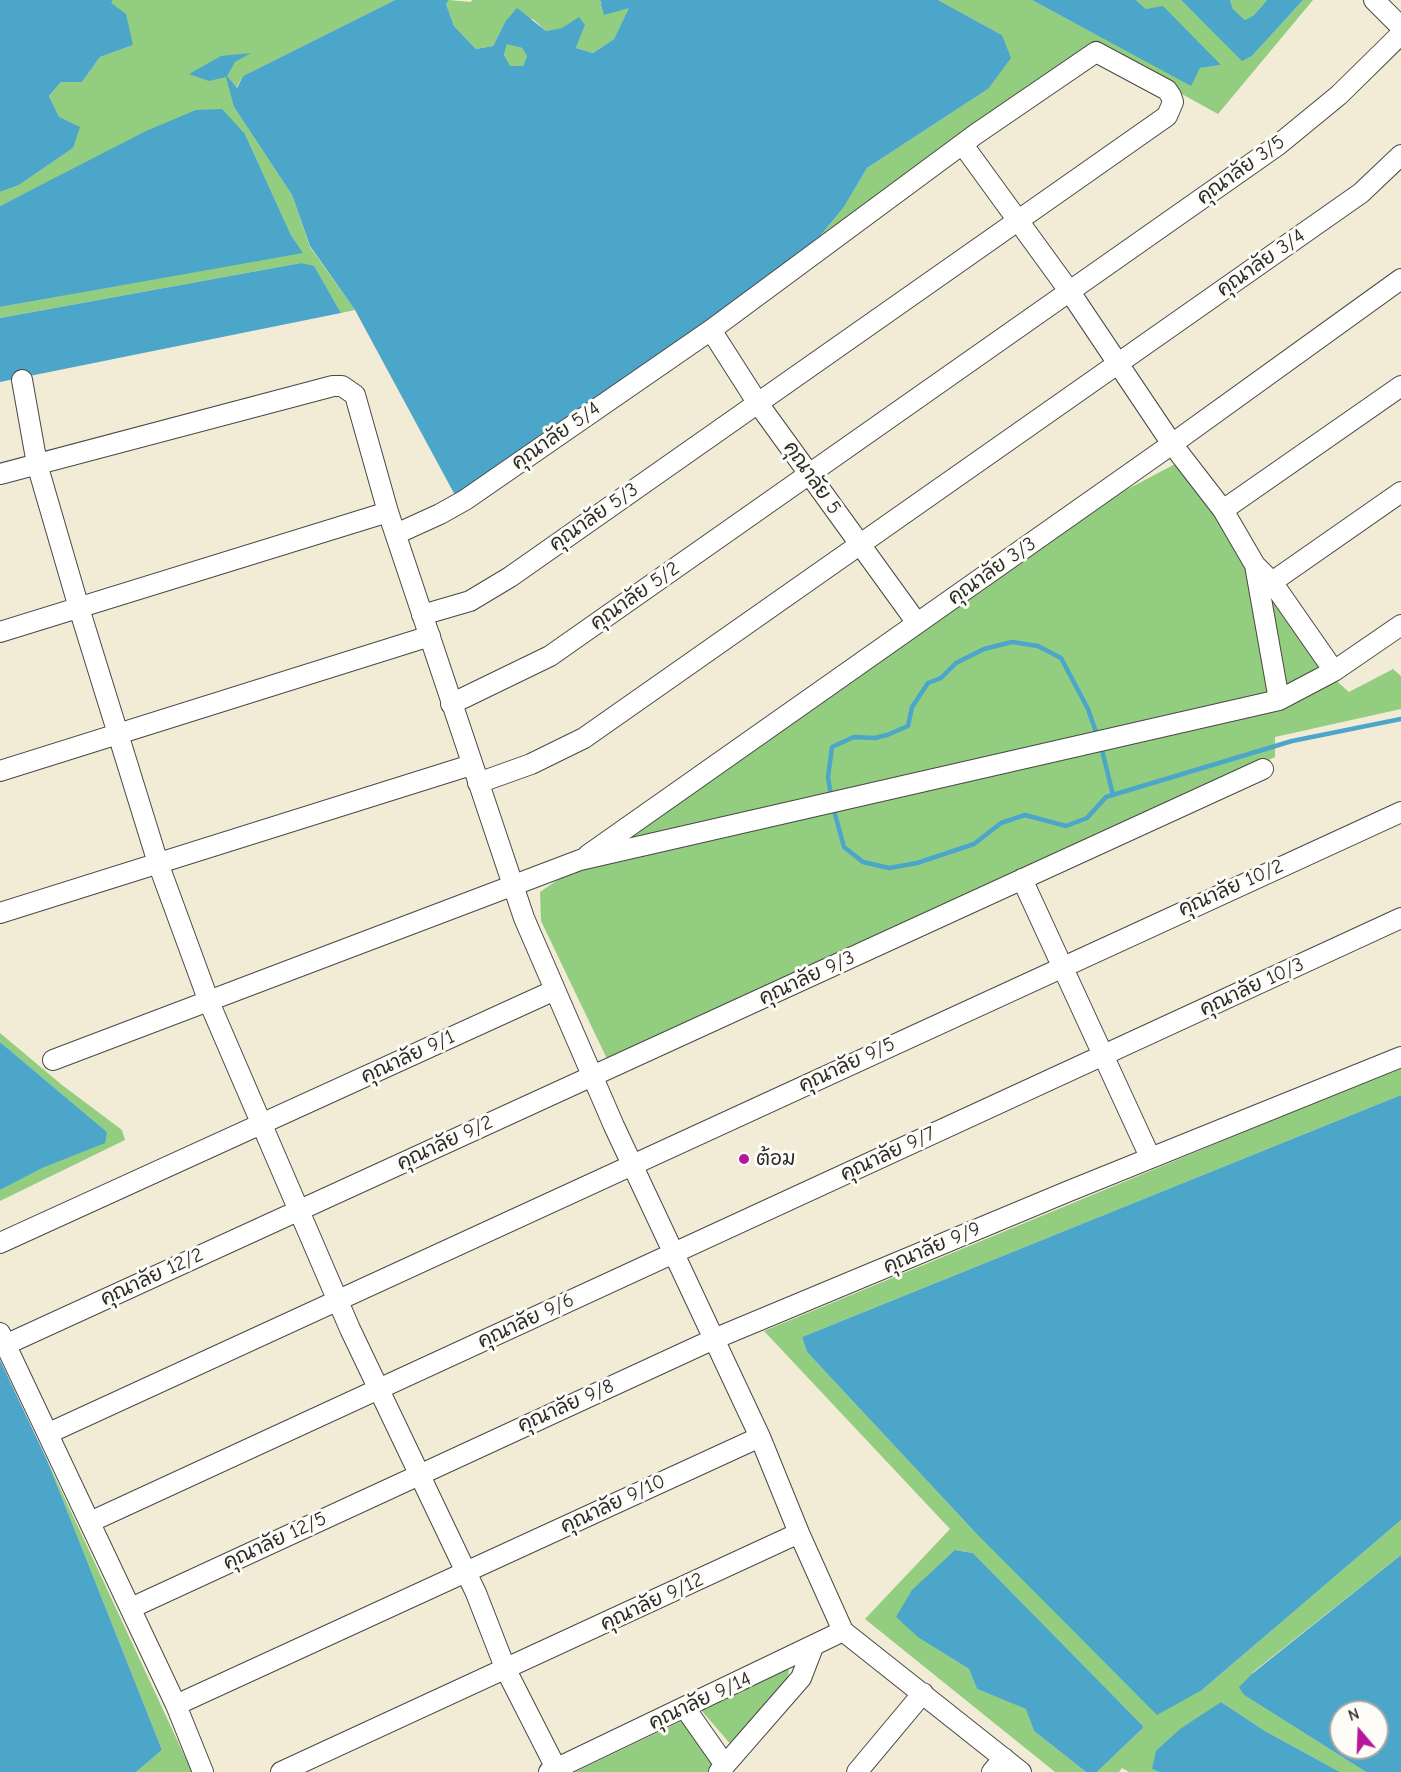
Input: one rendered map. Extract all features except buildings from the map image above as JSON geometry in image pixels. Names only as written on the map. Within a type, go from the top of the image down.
[{"type":"street","points":[[1374,0],[1401,27]]},
{"type":"street","name":"คุณาลัย 3/5","points":[[810,473],[1278,145],[1339,95],[1401,34]]},
{"type":"street","name":"คุณาลัย 5/4","points":[[396,534],[453,507],[711,330],[963,145],[1096,52]]},
{"type":"street","name":"คุณาลัย 5/3","points":[[422,615],[471,601],[492,589],[1167,116],[1173,102],[1167,90],[1096,52]]},
{"type":"street","points":[[963,145],[1070,292],[1173,444],[1223,510],[1256,566],[1272,582],[1334,671]]},
{"type":"street","name":"คุณาลัย 3/4","points":[[478,783],[531,764],[584,738],[858,543],[1361,193],[1401,155]]},
{"type":"street","name":"คุณาลัย 3/3","points":[[580,860],[1173,444],[1401,279]]},
{"type":"street","name":"คุณาลัย 5","points":[[711,330],[757,402],[917,623]]},
{"type":"street","points":[[22,380],[37,464],[79,608],[120,734],[158,863],[209,1002],[337,1300],[466,1572],[506,1670],[554,1771]]},
{"type":"street","points":[[0,474],[333,386],[342,386],[355,395],[360,405],[387,512],[524,918],[632,1164],[760,1437],[798,1533],[843,1631],[923,1693],[998,1765],[1021,1772]]},
{"type":"street","points":[[1223,510],[1401,386]]},
{"type":"street","name":"คุณาลัย 5/2","points":[[451,704],[550,656],[810,473]]},
{"type":"street","points":[[1272,582],[1401,492]]},
{"type":"street","points":[[0,632],[387,512]]},
{"type":"street","points":[[1256,566],[1279,700]]},
{"type":"street","points":[[53,1059],[580,860],[1279,700],[1334,671],[1401,625]]},
{"type":"street","points":[[0,771],[430,636]]},
{"type":"street","points":[[0,913],[471,765]]},
{"type":"street","name":"คุณาลัย 9/3","points":[[592,1076],[1263,769]]},
{"type":"street","name":"คุณาลัย 10/2","points":[[1062,965],[1401,812]]},
{"type":"street","points":[[1022,879],[1150,1157]]},
{"type":"street","name":"คุณาลัย 10/3","points":[[1103,1055],[1401,918]]},
{"type":"street","name":"คุณาลัย 9/5","points":[[49,1433],[1062,965]]},
{"type":"street","name":"คุณาลัย 9/1","points":[[0,1243],[555,990]]},
{"type":"street","name":"คุณาลัย 9/7","points":[[673,1253],[1103,1055]]},
{"type":"street","name":"คุณาลัย 9/9","points":[[714,1340],[1150,1157],[1401,1057]]},
{"type":"street","name":"คุณาลัย 9/2","points":[[298,1210],[592,1076]]},
{"type":"street","name":"คุณาลัย 12/2","points":[[3,1339],[298,1210]]},
{"type":"street","name":"คุณาลัย 9/6","points":[[90,1522],[673,1253]]},
{"type":"street","points":[[3,1339],[176,1705],[203,1772]]},
{"type":"street","name":"คุณาลัย 9/8","points":[[418,1473],[714,1340]]},
{"type":"street","name":"คุณาลัย 9/10","points":[[176,1705],[760,1437]]},
{"type":"street","name":"คุณาลัย 12/5","points":[[131,1608],[418,1473]]},
{"type":"street","name":"คุณาลัย 9/12","points":[[281,1772],[506,1670],[798,1533]]},
{"type":"street","name":"คุณาลัย 9/14","points":[[554,1771],[843,1631]]},
{"type":"street","points":[[685,1708],[722,1768],[801,1678],[813,1647]]},
{"type":"street","points":[[857,1772],[923,1693]]},
{"type":"green space","points":[[113,0],[395,0],[243,76],[236,88],[228,78],[234,107],[292,195],[310,247],[355,310],[341,313],[314,267],[301,263],[0,318],[0,307],[302,252],[291,235],[245,134],[42,185],[0,206],[0,192],[19,185],[73,148],[49,96],[61,82],[82,82],[100,57],[133,45],[110,3]]},
{"type":"green space","points":[[449,0],[471,2],[472,0],[600,0],[600,3],[630,7],[614,39],[593,53],[576,48],[585,25],[546,31],[533,19],[505,22],[493,46],[476,49],[454,26],[446,4]]},
{"type":"green space","points":[[938,0],[1032,0],[1103,38],[1200,68],[1220,65],[1192,36],[1146,9],[1136,0],[1181,0],[1243,60],[1252,56],[1303,0],[1313,0],[1218,114],[1097,47],[811,247],[844,207],[867,168],[988,89],[1002,35]]},
{"type":"green space","points":[[1230,0],[1267,0],[1254,15],[1245,20],[1233,9]]},
{"type":"green space","points":[[507,43],[522,48],[527,56],[523,66],[509,66],[504,55]]},
{"type":"green space","points":[[1177,463],[1324,670],[1349,692],[1393,669],[1401,676],[1401,709],[1275,737],[1275,757],[673,1030],[609,1063],[541,921],[540,892],[1124,491]]},
{"type":"green space","points":[[0,1033],[62,1085],[122,1130],[125,1140],[0,1201],[0,1190],[107,1132],[0,1042]]},
{"type":"green space","points":[[1401,1067],[1401,1095],[802,1337],[807,1352],[972,1529],[1202,1690],[1401,1520],[1401,1555],[1253,1672],[1244,1695],[1329,1749],[1329,1760],[1347,1760],[1366,1772],[1340,1772],[1265,1731],[1221,1702],[1152,1769],[1159,1772],[1129,1772],[1122,1768],[1119,1772],[1097,1772],[1144,1727],[973,1553],[955,1550],[919,1638],[969,1669],[977,1689],[1027,1709],[1034,1731],[1086,1772],[1055,1772],[865,1619],[950,1529],[764,1331]]},
{"type":"green space","points":[[47,1460],[192,1772],[136,1772],[162,1750]]},
{"type":"green space","points":[[789,1667],[788,1682],[733,1747],[701,1710]]},
{"type":"green space","points":[[684,1720],[717,1763],[709,1772],[575,1772]]},
{"type":"water","points":[[0,0],[113,0],[111,3],[126,14],[133,45],[100,57],[82,82],[61,82],[49,96],[59,117],[80,127],[73,148],[19,185],[0,192]]},
{"type":"water","points":[[395,0],[449,0],[446,4],[454,26],[476,49],[493,46],[505,22],[517,8],[546,31],[562,28],[579,17],[585,25],[576,48],[593,53],[614,39],[629,8],[604,15],[600,0],[938,0],[1002,35],[1011,58],[988,89],[867,168],[844,207],[811,247],[456,497],[355,310],[310,246],[292,195],[234,107],[226,77],[209,81],[189,74],[221,56],[251,53],[235,62],[227,76],[237,88],[243,76]],"holes":[[[507,44],[522,48],[527,56],[523,66],[510,66],[504,55]]]},
{"type":"water","points":[[1032,0],[1136,0],[1146,9],[1163,6],[1221,65],[1200,68],[1191,86]]},
{"type":"water","points":[[1181,0],[1230,0],[1233,9],[1245,20],[1254,15],[1267,0],[1303,0],[1252,56],[1242,61]]},
{"type":"water","points":[[222,109],[245,134],[291,235],[303,253],[0,307],[0,206],[146,131],[196,110]]},
{"type":"water","points":[[301,263],[314,266],[341,313],[0,382],[0,318]]},
{"type":"water","points":[[0,1042],[107,1132],[105,1143],[42,1168],[0,1190]]},
{"type":"water","points":[[1401,1095],[1401,1520],[1202,1690],[1157,1715],[972,1529],[807,1352],[802,1337]]},
{"type":"water","points":[[0,1360],[47,1460],[162,1750],[136,1772],[0,1772]]},
{"type":"water","points":[[955,1550],[973,1553],[1144,1727],[1097,1772],[1086,1772],[1034,1731],[1026,1709],[977,1689],[969,1669],[919,1638],[896,1617],[912,1590]]},
{"type":"water","points":[[1401,1555],[1401,1772],[1366,1772],[1347,1760],[1389,1760],[1389,1700],[1329,1700],[1329,1749],[1244,1695],[1239,1687],[1253,1673]]},
{"type":"water","points":[[1221,1702],[1265,1731],[1340,1772],[1159,1772],[1152,1769],[1156,1751],[1180,1729]]},
{"type":"waterway","points":[[831,796],[828,777],[832,747],[854,737],[875,738],[908,726],[912,707],[928,683],[941,678],[956,663],[984,649],[1012,642],[1038,646],[1061,658],[1088,709],[1097,735]]},
{"type":"waterway","points":[[833,807],[844,847],[863,862],[889,868],[917,863],[974,844],[1001,823],[1025,815],[1066,826],[1087,818],[1106,797],[1292,741],[1401,719]]},
{"type":"waterway","points":[[1101,746],[1113,795]]},
{"type":"place","name":"ต้อม","points":[[744,1159]]}]
